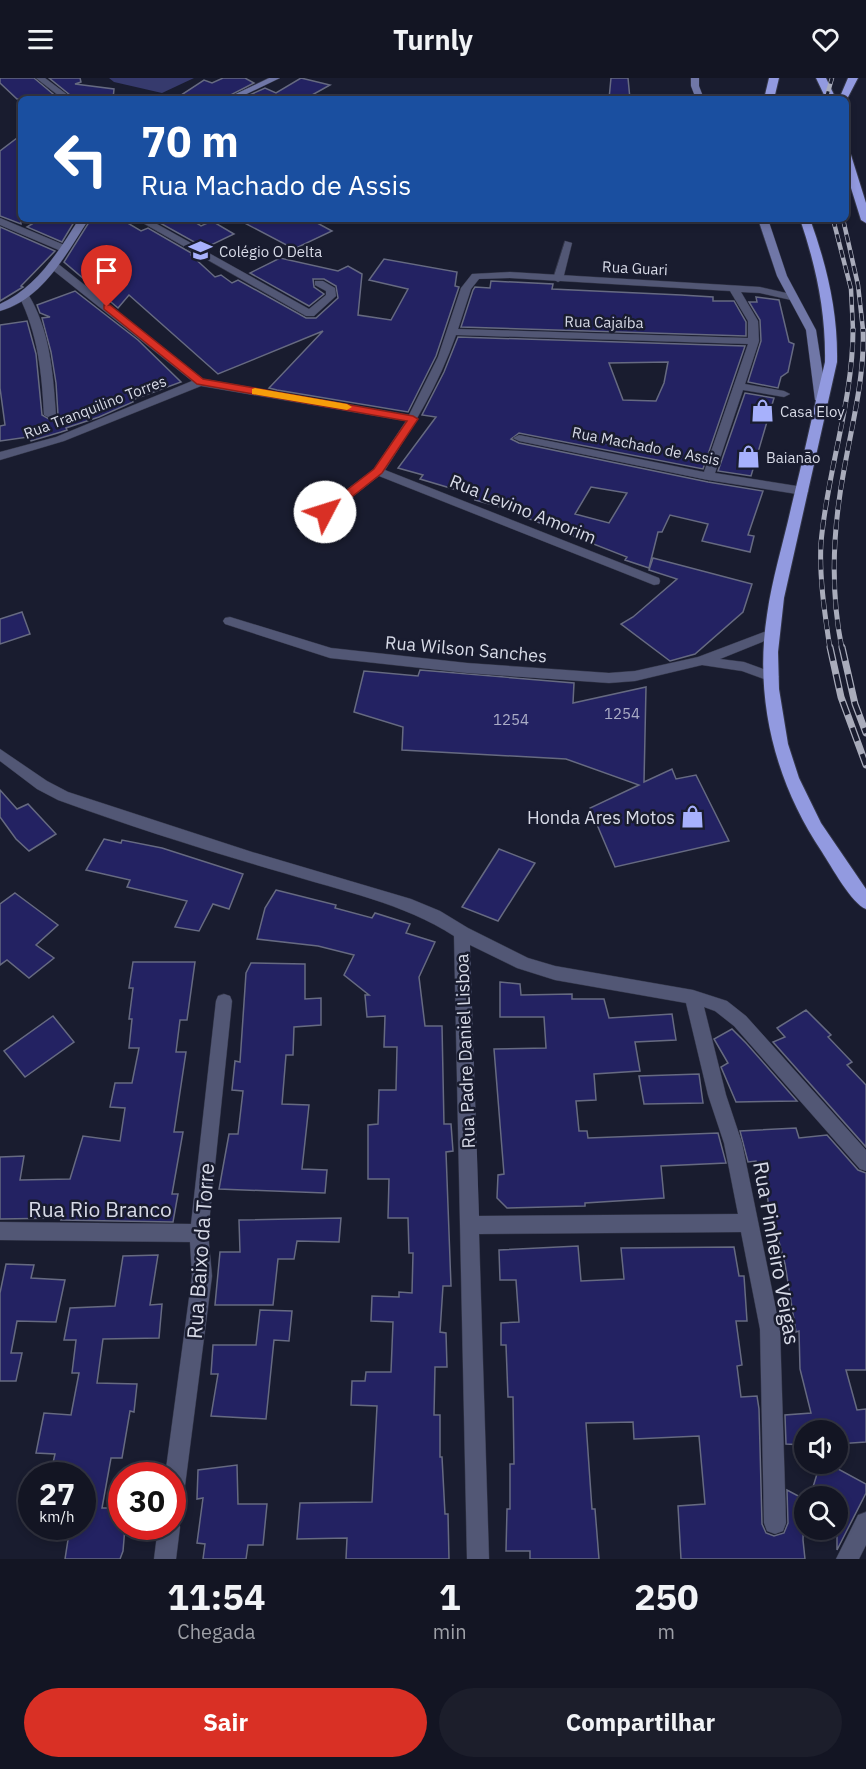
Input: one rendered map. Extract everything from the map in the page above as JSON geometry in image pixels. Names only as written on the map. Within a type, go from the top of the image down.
[{"type":"highway","points":[[770,96],[774,78]]},
{"type":"highway","points":[[821,78],[830,96]]},
{"type":"highway","points":[[845,96],[849,80]]},
{"type":"highway","points":[[849,164],[866,220]]},
{"type":"highway","points":[[806,222],[831,317],[831,362],[785,561],[772,633],[772,677],[776,718],[790,777],[817,832],[866,902]]},
{"type":"main road","points":[[237,96],[276,78]]},
{"type":"main road","points":[[695,78],[699,96]]},
{"type":"main road","points":[[0,308],[24,296],[38,284],[82,222]]},
{"type":"main road","points":[[765,222],[776,260],[791,297],[805,319],[814,341],[815,366],[821,400]]},
{"type":"street","points":[[40,78],[65,96]]},
{"type":"street","points":[[0,221],[65,249]]},
{"type":"street","points":[[146,222],[310,314],[331,296],[332,290],[319,283]]},
{"type":"street","points":[[558,279],[568,243]]},
{"type":"street","points":[[53,265],[200,382],[413,419]]},
{"type":"street","name":"Rua Guari","points":[[452,332],[465,288],[476,276],[510,275],[734,289],[775,292],[791,297]]},
{"type":"street","points":[[708,476],[754,341],[753,321],[734,289]]},
{"type":"street","points":[[24,296],[39,327],[44,348],[50,415]]},
{"type":"street","points":[[325,512],[378,471],[413,419],[443,357],[452,332]]},
{"type":"street","name":"Rua Cajaíba","points":[[452,332],[754,341]]},
{"type":"street","name":"Rua Tranquilino Torres","points":[[0,456],[60,439],[200,382]]},
{"type":"street","points":[[739,386],[784,394]]},
{"type":"street","name":"Rua Machado de Assis","points":[[519,438],[708,476],[802,491]]},
{"type":"street","name":"Rua Levino Amorim","points":[[378,471],[654,581]]},
{"type":"street","name":"Rua Wilson Sanches","points":[[230,621],[330,653],[478,669],[609,678],[635,676],[701,661],[772,633]]},
{"type":"street","name":"Rua Wilson Sanches","points":[[701,661],[744,667],[772,677]]},
{"type":"street","name":"Rua Padre Daniel Lisboa","points":[[0,754],[42,785],[63,796],[252,858],[405,903],[434,915],[462,933],[478,1559]]},
{"type":"street","points":[[462,933],[523,963],[555,973],[693,997],[721,1006],[740,1021],[866,1163]]},
{"type":"street","name":"Rua Pinheiro Veigas","points":[[693,997],[717,1095],[729,1128],[770,1329],[774,1379],[775,1523]]},
{"type":"street","name":"Rua Baixo da Torre","points":[[177,1462],[202,1275],[200,1233],[224,1001]]},
{"type":"street","points":[[470,1225],[747,1223]]},
{"type":"street","name":"Rua Rio Branco","points":[[0,1231],[200,1233]]},
{"type":"street","points":[[847,1559],[866,1523]]},
{"type":"street","points":[[165,1559],[167,1540]]},
{"type":"shaded area","points":[[109,78],[194,78],[162,93],[114,82]]},
{"type":"building","points":[[0,78],[34,78],[55,96],[18,96],[17,99],[0,83]]},
{"type":"building","points":[[49,78],[80,78],[81,82],[75,84],[114,89],[113,96],[71,96]]},
{"type":"building","points":[[223,78],[245,78],[254,83],[229,96],[180,96],[204,80],[212,83]]},
{"type":"building","points":[[301,78],[330,85],[310,96],[248,96],[265,88],[276,93]]},
{"type":"building","points":[[611,78],[628,78],[630,96],[609,96]]},
{"type":"building","points":[[18,137],[18,222],[21,224],[0,216],[0,151]]},
{"type":"building","points":[[35,222],[74,222],[62,242],[27,227]]},
{"type":"building","points":[[89,222],[126,222],[141,231],[148,228],[193,254],[191,255],[215,277],[221,275],[232,283],[238,280],[306,318],[316,318],[338,298],[336,286],[324,279],[313,279],[314,287],[324,294],[309,306],[250,273],[280,258],[338,271],[348,266],[362,274],[358,315],[391,320],[408,289],[369,280],[384,259],[457,272],[455,286],[459,287],[436,356],[408,412],[269,388],[323,331],[218,374],[129,295],[118,308],[64,262]]},
{"type":"building","points":[[195,222],[201,226],[214,222],[234,234],[205,248],[160,223]]},
{"type":"building","points":[[243,222],[316,222],[332,231],[294,249]]},
{"type":"building","points":[[0,227],[55,251],[21,286],[23,287],[0,301]]},
{"type":"building","points":[[491,281],[553,284],[552,289],[713,297],[713,301],[734,301],[746,322],[746,336],[461,327],[473,290],[475,287],[490,288]]},
{"type":"building","points":[[75,291],[138,340],[181,382],[132,400],[133,402],[61,432],[31,441],[28,437],[0,441],[0,426],[5,425],[0,388],[0,325],[27,321],[36,354],[42,415],[51,420],[58,415],[56,383],[42,318],[50,317],[40,313],[37,305]]},
{"type":"building","points":[[756,297],[779,300],[789,342],[794,344],[788,372],[781,377],[778,388],[748,382],[761,341],[760,320],[749,302],[757,302]]},
{"type":"building","points":[[458,337],[745,346],[703,469],[519,433],[511,439],[519,443],[708,482],[763,491],[748,535],[754,536],[750,552],[702,541],[708,524],[670,515],[662,532],[658,532],[649,568],[625,560],[627,557],[517,514],[518,512],[475,500],[477,496],[420,479],[423,475],[398,468],[436,417],[422,415],[444,372]],"holes":[[[668,362],[664,383],[656,401],[623,400],[609,363]],[[591,487],[627,493],[609,523],[575,514]]]},
{"type":"building","points":[[745,393],[774,398],[751,476],[718,471]]},
{"type":"building","points":[[653,558],[752,584],[743,612],[695,654],[670,661],[621,624],[633,617],[677,579],[649,570]]},
{"type":"building","points":[[22,612],[30,634],[0,644],[0,619]]},
{"type":"building","points":[[420,670],[574,683],[573,703],[646,687],[644,782],[672,769],[676,779],[696,775],[729,841],[615,867],[590,808],[639,785],[566,759],[402,750],[403,727],[354,712],[364,671],[418,676]]},
{"type":"building","points":[[0,790],[17,809],[28,804],[56,834],[29,851],[16,839],[0,817]]},
{"type":"building","points":[[104,839],[162,848],[243,874],[229,909],[213,904],[199,931],[175,927],[187,901],[127,887],[130,880],[86,870]]},
{"type":"building","points":[[499,849],[535,863],[498,921],[462,907]]},
{"type":"building","points":[[276,890],[336,905],[335,908],[372,918],[375,913],[410,924],[406,933],[435,942],[419,977],[425,1026],[442,1026],[444,1124],[451,1124],[453,1151],[446,1152],[451,1286],[443,1286],[440,1332],[446,1333],[447,1367],[435,1367],[434,1415],[440,1415],[440,1457],[442,1457],[445,1514],[448,1514],[449,1559],[346,1559],[347,1538],[297,1539],[300,1503],[372,1502],[377,1406],[351,1405],[352,1381],[365,1381],[366,1372],[391,1372],[393,1322],[371,1321],[372,1296],[399,1297],[399,1292],[412,1293],[413,1253],[409,1253],[408,1218],[388,1218],[389,1179],[368,1179],[368,1125],[378,1124],[379,1090],[396,1090],[397,1047],[384,1047],[385,1016],[367,1017],[365,995],[369,995],[344,975],[354,955],[318,946],[257,939],[265,908]]},
{"type":"building","points":[[15,893],[58,925],[36,945],[54,958],[29,978],[7,960],[0,965],[0,904]]},
{"type":"building","points":[[133,962],[195,962],[187,1020],[180,1020],[176,1052],[186,1052],[174,1132],[183,1132],[172,1194],[178,1194],[173,1222],[61,1220],[62,1218],[0,1219],[0,1157],[24,1156],[20,1180],[70,1179],[83,1136],[120,1141],[125,1108],[110,1107],[115,1083],[132,1083],[139,1048],[129,1048],[132,1019],[129,1019],[133,988],[129,988]]},
{"type":"building","points":[[251,963],[305,964],[305,999],[321,998],[321,1025],[294,1027],[293,1055],[286,1055],[282,1104],[309,1105],[302,1169],[327,1170],[325,1193],[219,1189],[229,1134],[238,1134],[243,1091],[232,1090],[235,1061],[240,1062],[246,973]]},
{"type":"building","points":[[500,982],[520,984],[521,995],[572,994],[572,999],[604,999],[609,1018],[672,1014],[676,1040],[635,1042],[640,1071],[594,1074],[596,1100],[576,1101],[579,1131],[587,1131],[588,1138],[718,1133],[726,1163],[661,1166],[664,1198],[585,1203],[585,1206],[507,1208],[497,1198],[498,1175],[504,1174],[494,1049],[546,1048],[544,1017],[500,1017]]},
{"type":"building","points":[[806,1010],[831,1035],[828,1037],[852,1062],[847,1065],[866,1085],[866,1147],[773,1042],[785,1037],[777,1028]]},
{"type":"building","points":[[53,1016],[74,1042],[25,1077],[4,1051]]},
{"type":"building","points":[[732,1029],[797,1101],[736,1102],[721,1067],[728,1063],[714,1039]]},
{"type":"building","points":[[699,1074],[703,1103],[644,1104],[639,1076]]},
{"type":"building","points":[[796,1128],[799,1138],[827,1135],[858,1170],[866,1173],[866,1370],[846,1370],[857,1410],[866,1409],[866,1442],[848,1443],[848,1420],[794,1420],[794,1444],[786,1444],[785,1415],[811,1413],[800,1369],[799,1331],[796,1332],[785,1264],[768,1201],[764,1167],[757,1167],[756,1161],[748,1162],[740,1131]]},
{"type":"building","points":[[341,1218],[339,1242],[297,1241],[294,1259],[278,1259],[273,1305],[215,1305],[220,1252],[240,1252],[239,1220]]},
{"type":"building","points":[[578,1246],[581,1281],[624,1279],[621,1248],[734,1247],[739,1276],[744,1276],[747,1321],[736,1321],[742,1365],[737,1366],[741,1397],[757,1396],[762,1524],[766,1533],[774,1536],[784,1533],[788,1523],[787,1490],[794,1494],[794,1540],[803,1540],[805,1559],[681,1559],[678,1506],[705,1504],[699,1436],[634,1439],[633,1422],[586,1423],[592,1509],[595,1509],[599,1559],[530,1559],[530,1551],[506,1551],[507,1509],[510,1509],[510,1464],[514,1464],[513,1397],[508,1397],[506,1345],[501,1345],[501,1323],[519,1322],[516,1280],[500,1280],[499,1250]]},
{"type":"building","points":[[158,1255],[150,1305],[162,1304],[159,1338],[103,1339],[97,1383],[137,1384],[134,1412],[130,1411],[122,1458],[111,1458],[110,1462],[108,1462],[102,1508],[108,1508],[108,1540],[124,1540],[123,1551],[120,1559],[65,1559],[68,1540],[96,1540],[96,1462],[53,1462],[55,1454],[36,1453],[44,1413],[71,1415],[79,1373],[72,1373],[76,1340],[64,1340],[70,1308],[115,1306],[123,1256]]},
{"type":"building","points":[[6,1264],[34,1265],[31,1278],[65,1280],[56,1322],[17,1321],[11,1353],[22,1353],[16,1381],[0,1381],[0,1293]]},
{"type":"building","points":[[260,1310],[292,1311],[289,1341],[274,1340],[266,1419],[211,1416],[218,1374],[211,1374],[213,1345],[256,1345]]},
{"type":"building","points":[[237,1465],[238,1504],[267,1504],[263,1545],[248,1545],[246,1559],[203,1559],[205,1544],[197,1543],[203,1498],[197,1499],[198,1470]]},
{"type":"building","points":[[817,1474],[848,1474],[866,1484],[866,1493],[848,1528],[848,1486],[813,1486]]},
{"type":"building","points":[[837,1540],[842,1540],[837,1550]]},
{"type":"railway","points":[[827,96],[832,78]]},
{"type":"railway","points":[[834,222],[851,289],[853,330]]},
{"type":"railway","points":[[844,222],[858,285],[863,330]]},
{"type":"railway","points":[[830,649],[824,609],[821,543],[849,383],[853,330]]},
{"type":"railway","points":[[842,649],[834,582],[835,537],[840,492],[860,382],[863,330]]},
{"type":"railway","points":[[830,647],[841,697],[866,765]]},
{"type":"railway","points":[[842,647],[855,704],[866,733]]},
{"type":"slow traffic","points":[[255,391],[347,407]]},
{"type":"place","name":"Colégio O Delta","points":[[201,251]]},
{"type":"place","name":"Casa Eloy","points":[[762,411]]},
{"type":"place","name":"Baianão","points":[[748,457]]},
{"type":"place","name":"Honda Ares Motos","points":[[693,817]]},
{"type":"route","points":[[107,307],[200,382],[413,419],[378,471],[325,512]]}]
